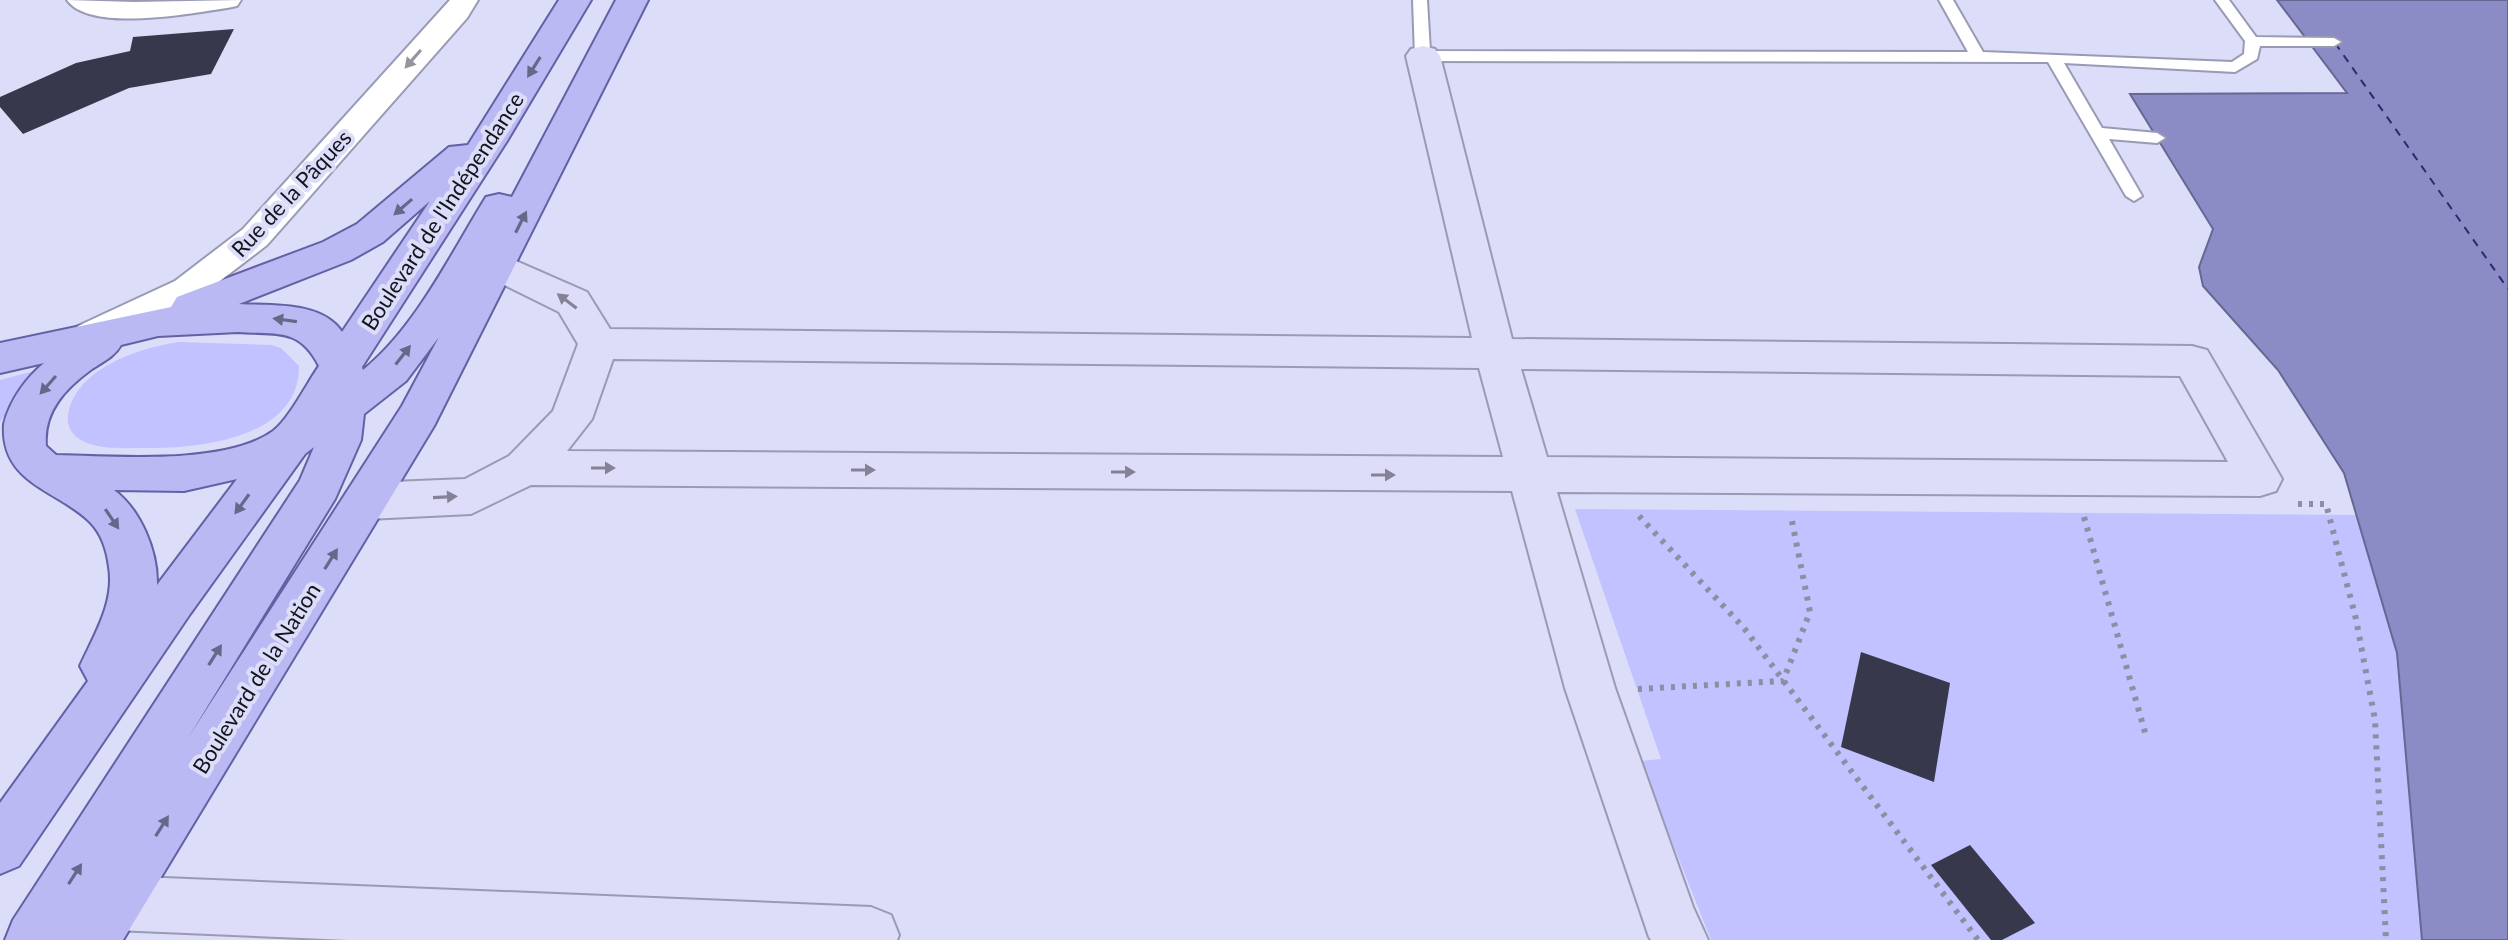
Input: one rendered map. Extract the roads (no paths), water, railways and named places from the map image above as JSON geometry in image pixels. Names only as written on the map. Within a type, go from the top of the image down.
[{"type":"main road","name":"Boulevard de l'Indépendance","points":[[320,408],[575,0]]},
{"type":"main road","points":[[598,344],[573,302],[498,266],[631,1]]},
{"type":"main road","points":[[0,468],[184,474],[251,459],[320,408],[381,380],[426,325],[594,51],[631,1]]},
{"type":"main road","points":[[1423,56],[1496,355],[1590,688],[1669,918],[1680,940]]},
{"type":"main road","points":[[72,746],[131,603],[133,569],[125,541],[105,508],[25,453],[23,440],[27,414],[58,374],[97,347],[135,327],[302,265],[370,233],[503,118]]},
{"type":"main road","name":"Boulevard de la Nation","points":[[103,921],[368,501],[419,415],[498,266]]},
{"type":"main road","points":[[0,358],[158,322],[238,318],[299,322],[325,337],[320,408],[173,600],[0,848]]},
{"type":"main road","points":[[525,468],[2260,479],[2192,361],[598,344]]},
{"type":"main road","points":[[368,501],[471,496],[525,468],[571,419],[598,344]]},
{"type":"main road","points":[[33,940],[319,487],[339,440],[320,408]]},
{"type":"main road","points":[[103,921],[871,935]]},
{"type":"street","points":[[81,0],[94,6],[134,10],[227,0]]},
{"type":"street","name":"Rue de la Pâques","points":[[81,340],[187,289],[255,237],[457,12],[464,0]]},
{"type":"lane","points":[[1420,0],[1423,56],[1978,56],[2235,67],[2252,56],[2252,41],[2222,0]]},
{"type":"lane","points":[[1946,0],[1978,56]]},
{"type":"lane","points":[[2252,41],[2334,42]]},
{"type":"lane","points":[[2053,58],[2134,196]]},
{"type":"lane","points":[[2097,133],[2157,138]]}]
